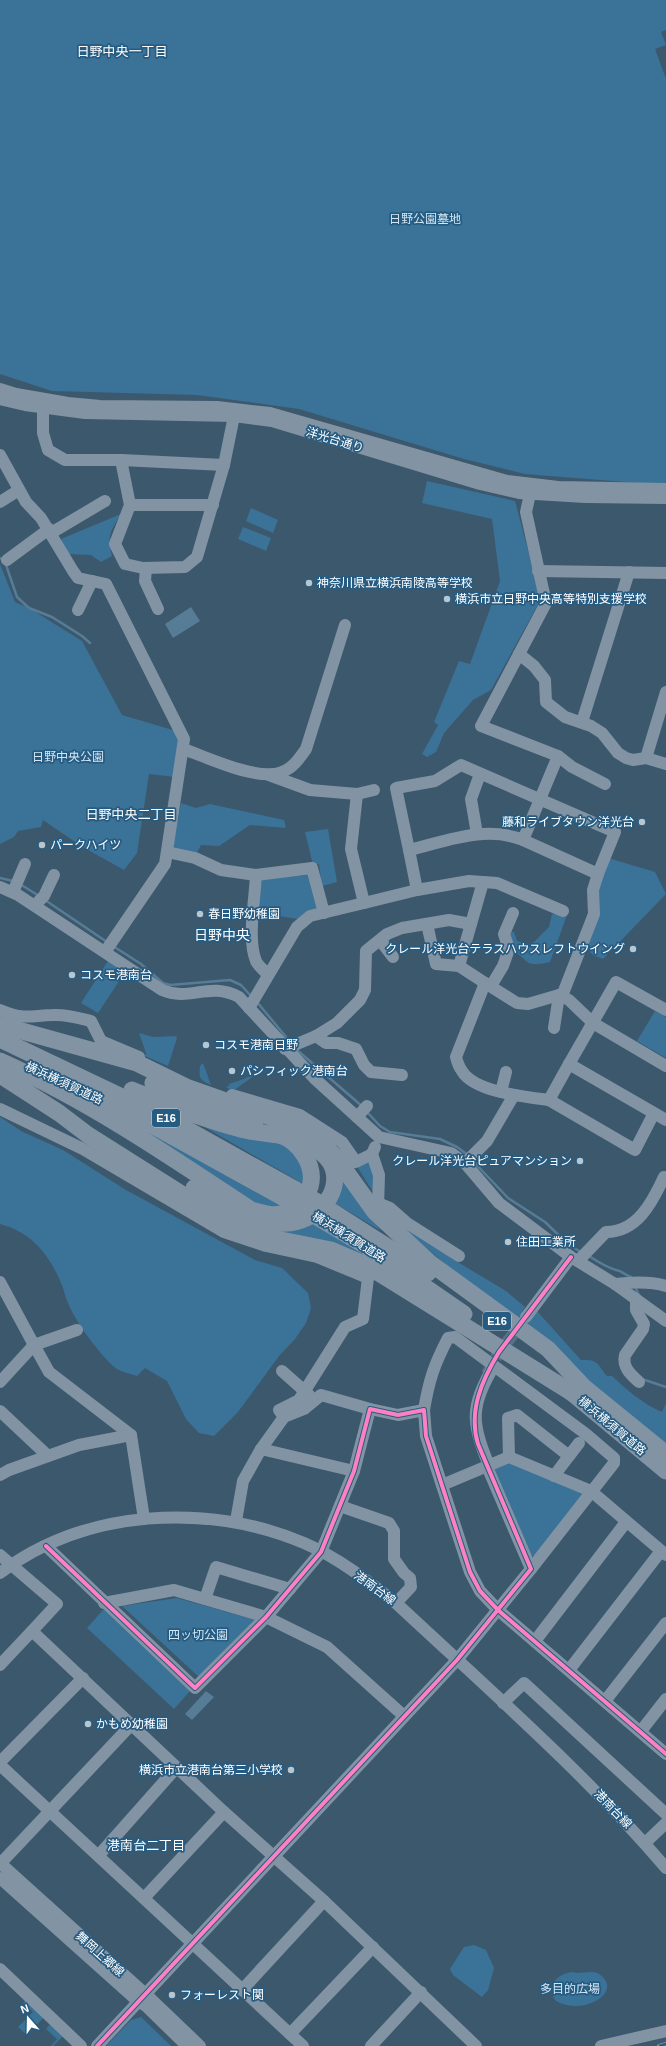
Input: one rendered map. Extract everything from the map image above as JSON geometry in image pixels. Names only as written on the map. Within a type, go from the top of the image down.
[{"type":"highway","points":[[0,1025],[136,1064],[186,1087],[293,1125],[319,1139],[337,1159],[375,1212],[430,1263],[548,1350],[578,1390]]},
{"type":"highway","name":"横浜横須賀道路","points":[[0,1039],[29,1064]]},
{"type":"highway","points":[[29,1064],[114,1122],[251,1210],[270,1215],[285,1213],[299,1202],[310,1188],[312,1174],[307,1158],[297,1146],[284,1136],[185,1101],[100,1053]]},
{"type":"highway","name":"横浜横須賀道路","points":[[0,1054],[29,1064],[312,1206],[364,1245],[578,1390],[666,1454]]},
{"type":"highway","points":[[0,1061],[79,1068],[181,1110],[227,1125],[304,1142],[323,1153],[333,1168],[334,1183],[332,1192],[328,1199],[316,1212],[298,1221],[281,1223],[258,1219],[239,1213],[91,1127],[59,1113]]},
{"type":"highway","points":[[0,1075],[59,1113],[88,1135],[232,1226],[266,1237],[331,1250],[366,1265],[578,1390]]},
{"type":"highway","name":"横浜横須賀道路","points":[[578,1390],[666,1471]]},
{"type":"street","name":"洋光台通り","points":[[0,389],[16,394],[68,403],[100,406],[217,407],[270,412],[507,481],[530,490],[666,489]]},
{"type":"street","name":"洋光台通り","points":[[0,399],[43,408],[85,413],[234,416],[272,421],[480,484],[585,497],[666,498]]},
{"type":"street","points":[[43,408],[43,433],[48,450],[65,460],[121,460],[224,465]]},
{"type":"street","points":[[121,460],[130,505],[115,544],[124,564],[146,568],[185,566],[197,558],[224,465],[234,416]]},
{"type":"street","points":[[0,455],[26,502],[41,518],[50,531],[78,578],[106,584],[184,739],[165,864],[108,947]]},
{"type":"street","points":[[0,502],[19,490]]},
{"type":"street","points":[[530,490],[526,512],[546,603],[481,726],[558,756],[572,767],[605,784]]},
{"type":"street","points":[[6,560],[50,531],[105,501]]},
{"type":"street","points":[[130,505],[213,505]]},
{"type":"street","points":[[146,568],[145,580],[158,609]]},
{"type":"street","points":[[538,570],[666,572]]},
{"type":"street","points":[[582,722],[629,572]]},
{"type":"street","points":[[78,610],[92,581]]},
{"type":"street","points":[[268,776],[281,773],[290,768],[298,761],[306,749],[345,625]]},
{"type":"street","points":[[519,654],[534,666],[545,680],[546,702],[565,717],[582,722],[602,734],[621,755],[633,760],[646,758],[666,764]]},
{"type":"street","points":[[646,758],[666,692]]},
{"type":"street","points":[[183,749],[310,790],[357,794],[374,790]]},
{"type":"street","points":[[523,840],[558,756]]},
{"type":"street","points":[[417,890],[396,788],[435,781],[461,765],[615,832],[593,890],[594,914],[561,996],[554,1028]]},
{"type":"street","points":[[477,834],[471,798],[480,774]]},
{"type":"street","points":[[357,794],[351,849],[364,903]]},
{"type":"street","points":[[409,850],[477,834],[499,833],[523,840],[598,874]]},
{"type":"street","points":[[167,852],[195,858],[222,870],[256,875],[312,868],[324,913]]},
{"type":"street","points":[[15,887],[25,864]]},
{"type":"street","points":[[39,901],[54,875]]},
{"type":"street","points":[[256,875],[253,916],[254,952],[257,963],[268,975]]},
{"type":"street","points":[[252,1002],[297,927],[310,916],[417,890],[469,881],[497,883],[563,911]]},
{"type":"street","points":[[459,966],[483,882]]},
{"type":"street","points":[[0,887],[15,887],[39,901],[108,947],[154,986],[168,993],[176,994],[220,990],[252,1002],[314,1078],[362,1112],[386,1136],[438,1149],[468,1160],[499,1203],[580,1256],[615,1284],[666,1321]]},
{"type":"street","points":[[513,913],[504,934],[509,949],[503,966],[488,984],[456,1057],[462,1072],[481,1087],[514,1095],[549,1100],[635,1150],[654,1113]]},
{"type":"street","points":[[290,1047],[316,1036],[337,1023],[360,1000],[365,990],[366,951],[387,934],[402,928],[449,920],[470,924]]},
{"type":"street","points":[[427,924],[436,964],[459,966],[517,1003],[528,1004],[561,996],[569,1000],[593,1023],[666,1066]]},
{"type":"street","points":[[380,940],[393,957]]},
{"type":"street","points":[[549,1100],[616,982],[666,1010]]},
{"type":"street","points":[[0,1010],[13,1015],[30,1018],[54,1015],[91,1021],[101,1041],[194,1082],[300,1115],[342,1142],[356,1162],[372,1154],[386,1136]]},
{"type":"street","points":[[316,1036],[326,1043],[338,1043],[356,1049],[364,1065],[371,1072],[402,1075]]},
{"type":"street","points":[[569,1064],[666,1120]]},
{"type":"street","points":[[501,1092],[506,1072]]},
{"type":"street","points":[[468,1160],[487,1141],[514,1095]]},
{"type":"street","points":[[0,1109],[83,1150],[224,1232],[266,1246],[317,1258],[368,1276],[363,1318],[345,1327],[299,1400],[279,1410],[284,1417]]},
{"type":"street","points":[[372,1154],[379,1175],[378,1205],[390,1208],[407,1223],[459,1256]]},
{"type":"street","points":[[526,1317],[580,1256],[606,1232],[615,1232],[634,1223],[644,1213],[664,1178]]},
{"type":"street","points":[[0,1282],[49,1372],[131,1435],[144,1519]]},
{"type":"street","points":[[615,1284],[657,1283],[666,1286]]},
{"type":"street","points":[[636,1299],[636,1310],[644,1324],[643,1330],[625,1355],[624,1360],[630,1374],[639,1382]]},
{"type":"street","points":[[0,1382],[34,1345],[77,1330]]},
{"type":"street","points":[[97,2046],[457,1660],[498,1610],[531,1569],[614,1463],[614,1458],[586,1434],[455,1338],[448,1338],[429,1380],[424,1410],[426,1436],[470,1572],[480,1591],[498,1610],[666,1754]]},
{"type":"street","points":[[494,1366],[478,1398],[475,1414],[476,1431],[489,1468],[531,1569]]},
{"type":"street","points":[[282,1371],[316,1401]]},
{"type":"street","points":[[236,1521],[243,1481],[261,1449],[284,1417],[304,1409],[316,1401],[321,1395],[370,1409],[398,1415],[424,1410]]},
{"type":"street","points":[[46,1546],[104,1603],[195,1688],[266,1617],[321,1552],[354,1471],[370,1409]]},
{"type":"street","points":[[0,1411],[48,1456]]},
{"type":"street","points":[[509,1457],[508,1418],[517,1415],[569,1456]]},
{"type":"street","points":[[3,1469],[80,1445],[131,1435]]},
{"type":"street","points":[[554,1476],[578,1443]]},
{"type":"street","points":[[261,1449],[354,1471]]},
{"type":"street","points":[[442,1485],[489,1468],[509,1457]]},
{"type":"street","points":[[509,1457],[591,1491],[664,1553],[569,1670]]},
{"type":"street","points":[[340,1506],[389,1523],[394,1531],[394,1559],[404,1573],[410,1578],[411,1587],[396,1603]]},
{"type":"street","name":"港南台線","points":[[0,1573],[11,1565],[46,1546],[82,1532],[108,1524],[144,1519],[178,1517],[236,1521],[305,1543],[366,1580],[396,1603],[575,1770],[666,1868]]},
{"type":"street","points":[[535,1641],[626,1522]]},
{"type":"street","points":[[0,1555],[57,1604],[0,1665]]},
{"type":"street","points":[[205,1599],[216,1567],[290,1589]]},
{"type":"street","points":[[104,1603],[174,1590],[266,1617],[327,1647],[404,1716]]},
{"type":"street","points":[[605,1702],[666,1623]]},
{"type":"street","points":[[32,1631],[224,1812],[324,1901],[476,2046]]},
{"type":"street","points":[[83,1678],[0,1764],[303,2046]]},
{"type":"street","points":[[503,1703],[524,1683],[666,1814]]},
{"type":"street","points":[[641,1731],[666,1699]]},
{"type":"street","points":[[0,1864],[132,1724]]},
{"type":"street","points":[[99,1855],[177,1767]]},
{"type":"street","points":[[144,1898],[224,1812]]},
{"type":"street","points":[[644,1843],[666,1822]]},
{"type":"street","name":"舞岡上郷線","points":[[0,1864],[142,1998],[187,2046]]},
{"type":"street","name":"舞岡上郷線","points":[[0,1878],[200,2046]]},
{"type":"street","points":[[242,1990],[324,1901]]},
{"type":"street","points":[[290,2034],[373,1947]]},
{"type":"street","points":[[0,1970],[81,2046]]},
{"type":"street","points":[[371,2046],[421,1992]]},
{"type":"street","points":[[601,2046],[666,2031]]},
{"type":"green space","name":"日野公園墓地","points":[[0,0],[666,0],[666,30],[661,32],[666,45],[655,49],[666,79],[666,483],[637,483],[525,474],[464,459],[299,409],[197,395],[52,391],[0,374]]},
{"type":"green space","points":[[427,481],[515,501],[541,599],[491,690],[473,700],[444,733],[436,752],[427,757],[422,754],[438,725],[434,722],[459,661],[470,664],[500,581],[492,519],[422,503]]},
{"type":"green space","points":[[251,508],[278,520],[273,533],[246,521]]},
{"type":"green space","points":[[121,514],[110,534],[112,556],[101,562],[91,555],[68,554],[61,539]]},
{"type":"green space","points":[[243,527],[271,538],[266,551],[238,539]]},
{"type":"green space","name":"日野中央公園","points":[[0,564],[15,602],[29,608],[82,641],[122,715],[176,731],[180,739],[175,777],[149,774],[137,853],[124,870],[81,846],[43,820],[41,827],[18,831],[14,837],[0,844]]},
{"type":"green space","points":[[181,803],[196,808],[210,804],[284,820],[286,828],[250,825],[219,846],[201,845],[195,856],[175,849],[173,844]]},
{"type":"green space","points":[[328,829],[337,882],[322,886],[319,864],[313,865],[305,832]]},
{"type":"green space","points":[[608,858],[655,872],[666,894],[603,959],[593,955],[586,948],[596,891]]},
{"type":"green space","points":[[308,875],[318,909],[298,919],[258,913],[262,879]]},
{"type":"green space","points":[[552,914],[567,915],[550,962],[541,964],[530,963],[510,950],[508,931],[514,932],[517,941],[531,945],[549,927]]},
{"type":"green space","points":[[108,961],[125,972],[98,1013],[81,1003]]},
{"type":"green space","points":[[655,1011],[666,1017],[666,1058],[637,1041]]},
{"type":"green space","points":[[139,1033],[153,1037],[176,1036],[177,1038],[168,1066],[145,1056],[146,1053]]},
{"type":"green space","points":[[203,1063],[211,1085],[204,1082],[201,1078],[200,1066]]},
{"type":"green space","points":[[255,1073],[255,1075],[233,1091],[226,1087],[229,1086],[229,1084],[244,1079]]},
{"type":"green space","points":[[211,1115],[285,1144],[305,1165],[305,1185],[203,1126]]},
{"type":"green space","points":[[0,1117],[21,1131],[63,1150],[126,1190],[255,1260],[282,1268],[308,1293],[311,1308],[306,1323],[295,1339],[279,1356],[238,1412],[214,1436],[199,1433],[186,1419],[167,1381],[145,1368],[137,1376],[117,1369],[96,1348],[76,1319],[71,1311],[56,1272],[45,1254],[30,1239],[21,1233],[0,1224]]},
{"type":"green space","points":[[148,1132],[286,1207],[280,1210],[254,1205],[169,1150]]},
{"type":"green space","points":[[370,1158],[376,1180],[373,1192],[356,1165]]},
{"type":"green space","points":[[339,1176],[363,1205],[381,1231],[333,1202]]},
{"type":"green space","points":[[387,1214],[456,1261],[506,1291],[525,1307],[522,1312],[531,1317],[536,1310],[581,1360],[595,1362],[607,1376],[612,1376],[636,1396],[655,1409],[662,1412],[666,1403],[666,1454]]},
{"type":"green space","points":[[314,1222],[362,1253],[360,1255],[276,1231]]},
{"type":"green space","points":[[509,1462],[582,1491],[583,1495],[536,1555],[532,1556],[529,1553],[495,1469]]},
{"type":"green space","name":"四ッ切公園","points":[[177,1598],[255,1620],[199,1677],[122,1606]]},
{"type":"green space","points":[[103,1610],[106,1610],[190,1691],[174,1709],[87,1628]]},
{"type":"green space","points":[[474,1945],[486,1950],[494,1968],[488,1990],[482,1997],[453,1975],[450,1969],[464,1947]]},
{"type":"green space","name":"多目的広場","points":[[572,1972],[593,1972],[599,1974],[606,1981],[607,1988],[604,1994],[598,2000],[589,2004],[578,2006],[567,2005],[556,2001],[552,1991],[554,1982],[561,1975]]},
{"type":"green space","points":[[26,2000],[44,2017],[27,2035],[18,2027],[33,2012],[23,2003]]},
{"type":"green space","points":[[141,2017],[171,2046],[106,2046],[131,2020]]},
{"type":"green space","points":[[51,2023],[64,2035],[53,2046],[51,2046],[57,2039],[46,2029]]},
{"type":"shaded area","points":[[191,607],[200,621],[173,638],[165,624]]},
{"type":"shaded area","points":[[206,1691],[214,1697],[192,1720],[185,1714]]},
{"type":"waterway","points":[[0,558],[5,562],[17,597],[29,608],[52,617],[82,636],[90,643]]},
{"type":"waterway","points":[[0,878],[13,881]]},
{"type":"waterway","points":[[20,884],[39,896]]},
{"type":"waterway","points":[[45,900],[107,942]]},
{"type":"waterway","points":[[113,946],[141,964],[163,983],[170,985],[230,980],[241,985],[251,996]]},
{"type":"waterway","points":[[257,1002],[291,1043]]},
{"type":"waterway","points":[[297,1050],[363,1107]]},
{"type":"waterway","points":[[367,1112],[380,1126],[390,1132],[440,1139],[457,1147],[468,1155]]},
{"type":"waterway","points":[[472,1160],[508,1198],[545,1222],[569,1245],[581,1252]]},
{"type":"waterway","points":[[589,1256],[605,1266],[620,1271],[632,1279]]},
{"type":"waterway","points":[[635,1286],[639,1296]]},
{"type":"waterway","points":[[642,1379],[666,1387]]},
{"type":"tunnel","points":[[487,1374],[499,1352],[523,1322]]},
{"type":"railway","points":[[659,2046],[666,2044]]},
{"type":"cycle path","points":[[97,2046],[457,1660],[531,1569],[478,1444],[475,1432],[476,1408],[482,1385],[499,1352],[571,1257]]},
{"type":"cycle path","points":[[46,1546],[195,1688],[266,1617],[321,1552],[354,1471],[370,1409],[398,1415],[424,1410],[426,1436],[470,1572],[480,1591],[498,1610],[666,1754]]},
{"type":"place","name":"神奈川県立横浜南陵高等学校","points":[[309,583]]},
{"type":"place","name":"横浜市立日野中央高等特別支援学校","points":[[447,599]]},
{"type":"place","name":"藤和ライブタウン洋光台","points":[[642,822]]},
{"type":"place","name":"パークハイツ","points":[[42,845]]},
{"type":"place","name":"春日野幼稚園","points":[[200,914]]},
{"type":"place","name":"クレール洋光台テラスハウスレフトウイング","points":[[633,949]]},
{"type":"place","name":"コスモ港南台","points":[[72,975]]},
{"type":"place","name":"コスモ港南日野","points":[[206,1045]]},
{"type":"place","name":"パシフィック港南台","points":[[232,1071]]},
{"type":"place","name":"クレール洋光台ピュアマンション","points":[[580,1161]]},
{"type":"place","name":"住田工業所","points":[[508,1242]]},
{"type":"place","name":"かもめ幼稚園","points":[[88,1724]]},
{"type":"place","name":"横浜市立港南台第三小学校","points":[[291,1770]]},
{"type":"place","name":"フォーレスト関","points":[[172,1995]]},
{"type":"district","name":"日野中央一丁目","points":[[122,51]]},
{"type":"district","name":"日野中央二丁目","points":[[131,814]]},
{"type":"district","name":"日野中央","points":[[222,935]]},
{"type":"district","name":"港南台二丁目","points":[[146,1845]]}]
